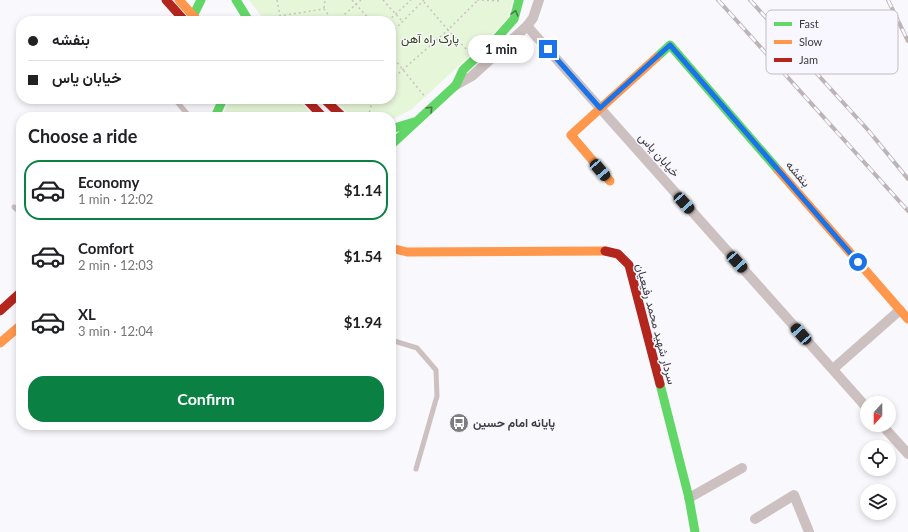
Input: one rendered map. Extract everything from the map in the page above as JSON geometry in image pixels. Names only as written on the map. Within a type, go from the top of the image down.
[{"type":"street","points":[[166,0],[180,16]]},
{"type":"street","points":[[179,0],[194,16]]},
{"type":"street","points":[[197,16],[201,0]]},
{"type":"street","points":[[236,0],[245,16]]},
{"type":"street","points":[[456,85],[463,70],[497,38],[514,19],[518,0]]},
{"type":"street","points":[[396,141],[456,85],[472,76],[527,26],[533,18],[539,0]]},
{"type":"street","name":"خیابان یاس","points":[[527,26],[860,400]]},
{"type":"street","name":"بنفشه","points":[[600,108],[670,45],[908,319]]},
{"type":"street","points":[[311,104],[318,112]]},
{"type":"street","points":[[329,104],[338,112]]},
{"type":"street","points":[[600,108],[571,135],[610,182]]},
{"type":"street","points":[[396,127],[419,120]]},
{"type":"street","name":"سردار شهید محمد رفیعیان","points":[[396,249],[407,252],[615,252],[623,258],[629,265],[689,498],[695,532]]},
{"type":"street","points":[[396,252],[407,252]]},
{"type":"street","points":[[0,311],[16,297]]},
{"type":"street","points":[[833,369],[900,310]]},
{"type":"street","points":[[0,343],[16,329]]},
{"type":"street","points":[[888,432],[908,454]]},
{"type":"street","points":[[689,498],[742,468]]},
{"type":"street","points":[[755,519],[794,495],[809,532]]},
{"type":"lane","points":[[179,104],[186,112]]},
{"type":"lane","points":[[396,255],[407,252]]},
{"type":"lane","points":[[396,342],[417,348],[436,370],[437,396],[416,469]]},
{"type":"path","points":[[277,0],[280,16],[324,9]]},
{"type":"path","points":[[325,0],[324,9],[329,16]]},
{"type":"path","points":[[352,0],[367,16]]},
{"type":"path","points":[[343,16],[361,0]]},
{"type":"path","points":[[383,0],[402,22]]},
{"type":"path","points":[[395,14],[411,0]]},
{"type":"path","points":[[396,76],[448,30],[477,1],[501,2],[501,0]]},
{"type":"path","points":[[396,28],[424,1],[474,59]]},
{"type":"path","points":[[396,60],[433,107]]},
{"type":"green space","name":"پارک راه آهن","points":[[249,0],[513,0],[508,18],[497,30],[412,109],[396,117],[396,112],[347,112],[338,104],[396,104],[396,16],[261,16]]},
{"type":"green space","points":[[228,104],[302,104],[310,112],[224,112]]},
{"type":"railway","points":[[718,0],[766,53]]},
{"type":"railway","points":[[750,0],[766,18]]},
{"type":"railway","points":[[888,0],[893,10]]},
{"type":"railway","points":[[898,20],[908,41]]},
{"type":"railway","points":[[785,74],[908,211]]},
{"type":"railway","points":[[817,74],[868,130],[908,179]]},
{"type":"traffic: fast","points":[[193,16],[201,0]]},
{"type":"traffic: fast","points":[[236,0],[246,16]]},
{"type":"traffic: fast","points":[[396,140],[456,85],[463,70],[497,38],[514,19],[519,0]]},
{"type":"traffic: fast","points":[[657,57],[670,45],[778,170]]},
{"type":"traffic: fast","points":[[217,112],[221,104]]},
{"type":"traffic: fast","points":[[396,127],[414,122]]},
{"type":"traffic: fast","points":[[660,384],[689,498],[695,532]]},
{"type":"traffic: slow","points":[[179,0],[193,16]]},
{"type":"traffic: slow","points":[[610,181],[571,135],[657,57]]},
{"type":"traffic: slow","points":[[778,170],[908,319]]},
{"type":"traffic: slow","points":[[396,249],[407,252],[605,251]]},
{"type":"traffic: slow","points":[[0,343],[16,329]]},
{"type":"traffic: jam","points":[[166,0],[180,16]]},
{"type":"traffic: jam","points":[[311,104],[318,112]]},
{"type":"traffic: jam","points":[[329,104],[338,112]]},
{"type":"traffic: jam","points":[[605,251],[618,254],[629,265],[660,384]]},
{"type":"traffic: jam","points":[[0,311],[16,297]]},
{"type":"place","name":"پایانه امام حسین","points":[[459,423]]},
{"type":"route","points":[[548,49],[600,108],[670,45],[858,262]]}]
